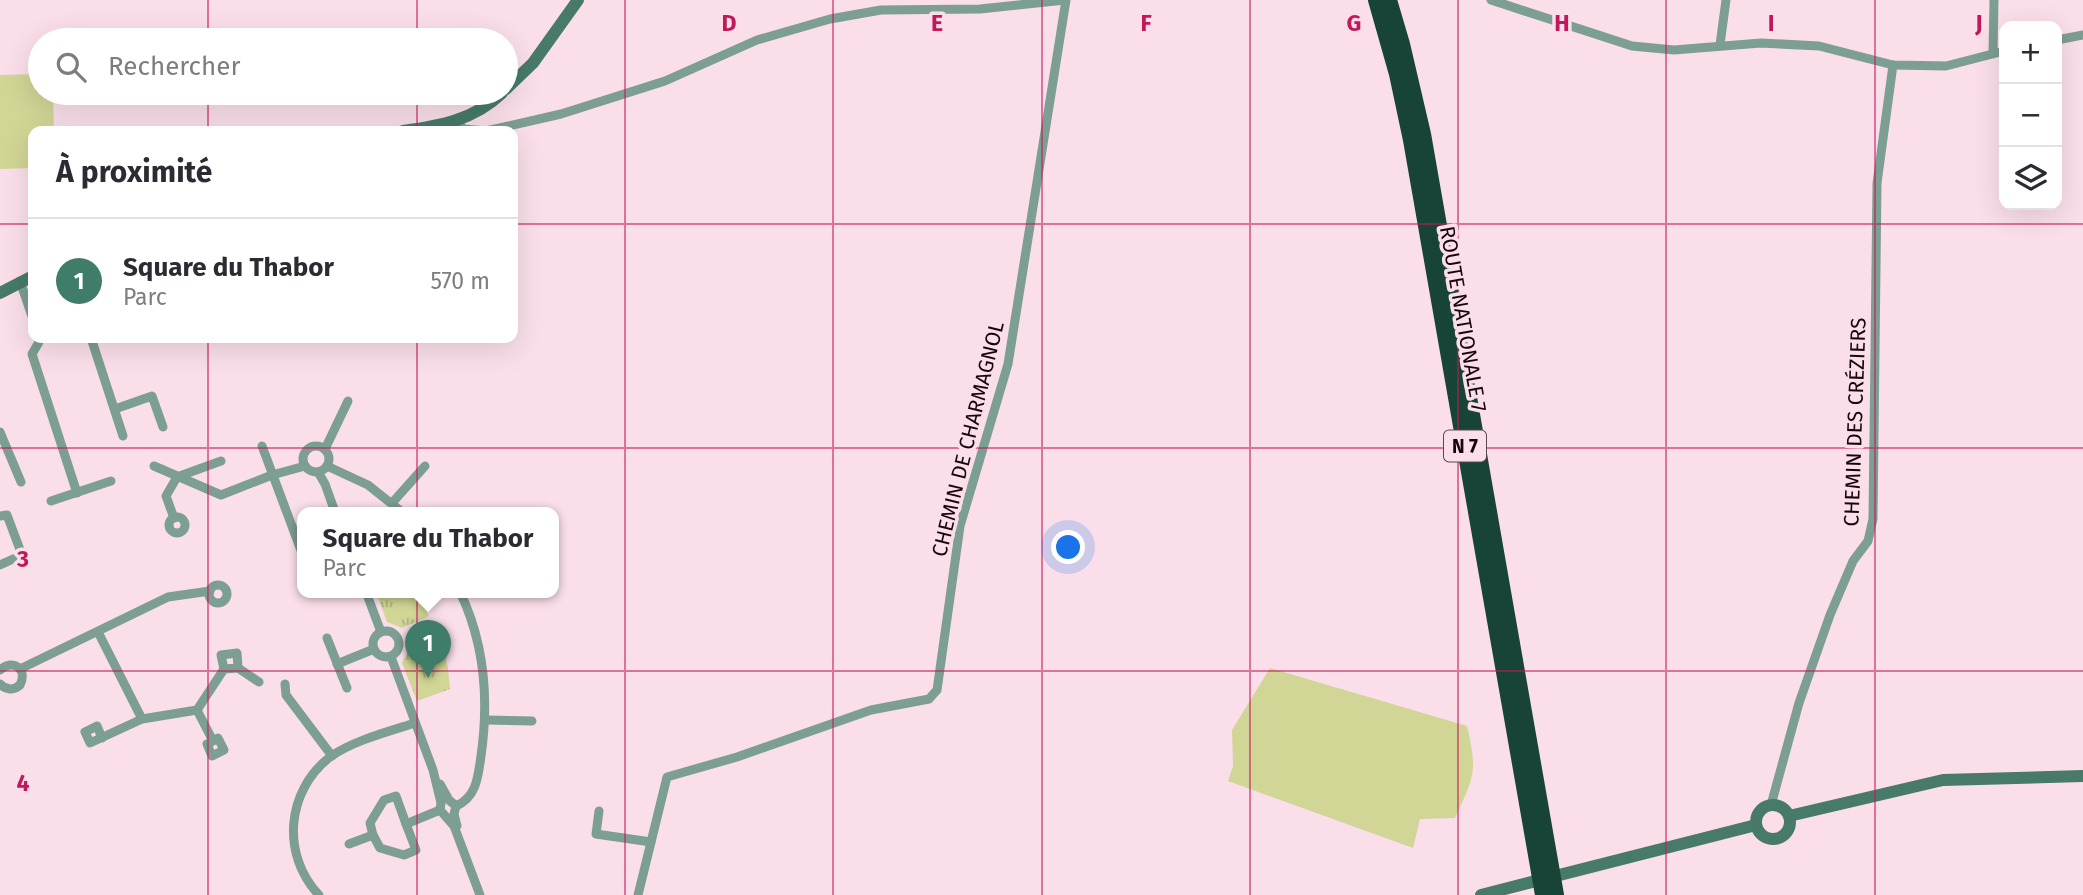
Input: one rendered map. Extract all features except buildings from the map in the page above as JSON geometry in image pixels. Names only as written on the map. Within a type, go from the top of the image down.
[{"type":"highway","name":"ROUTE NATIONALE 7","points":[[1376,0],[1397,74],[1411,140],[1543,895]]},
{"type":"highway","name":"ROUTE NATIONALE 7","points":[[1389,0],[1423,134],[1556,895]]},
{"type":"main road","points":[[518,77],[533,63],[578,0]]},
{"type":"main road","points":[[432,126],[456,122],[487,105]]},
{"type":"main road","points":[[0,293],[28,278]]},
{"type":"main road","points":[[1789,816],[1943,780],[2083,776]]},
{"type":"main road","points":[[1771,805],[1782,807],[1789,816],[1787,832],[1777,838],[1766,837],[1756,825],[1758,814],[1771,805]]},
{"type":"main road","points":[[1481,895],[1756,825]]},
{"type":"street","points":[[508,126],[561,114],[665,80],[757,40],[830,19],[881,10],[980,9],[1065,0]]},
{"type":"street","name":"CHEMIN DE CHARMAGNOL","points":[[638,895],[667,777],[737,757],[871,710],[929,699],[937,690],[960,526],[1008,365],[1065,0]]},
{"type":"street","points":[[1491,0],[1632,46],[1674,50],[1761,43],[1819,46],[1893,65],[1945,66],[1999,52]]},
{"type":"street","points":[[1720,46],[1726,0]]},
{"type":"street","points":[[1993,53],[1994,0]]},
{"type":"street","points":[[2062,39],[2083,35]]},
{"type":"street","name":"CHEMIN DES CRÉZIERS","points":[[1771,805],[1799,703],[1829,615],[1853,561],[1868,541],[1873,519],[1877,183],[1893,65]]},
{"type":"street","points":[[456,122],[461,126]]},
{"type":"street","points":[[20,281],[28,304]]},
{"type":"street","points":[[36,343],[32,354],[77,492]]},
{"type":"street","points":[[93,343],[123,436]]},
{"type":"street","points":[[115,409],[152,396],[163,427]]},
{"type":"street","points":[[325,449],[348,401]]},
{"type":"street","points":[[0,432],[21,482]]},
{"type":"street","points":[[318,445],[325,449],[329,457],[327,466],[318,472],[311,471],[305,466],[303,458],[306,450],[318,445]]},
{"type":"street","points":[[262,446],[297,540]]},
{"type":"street","points":[[174,518],[166,496],[177,477],[221,461]]},
{"type":"street","points":[[154,466],[220,495],[272,475],[305,466]]},
{"type":"street","points":[[327,466],[368,485],[396,507]]},
{"type":"street","points":[[392,503],[425,466]]},
{"type":"street","points":[[318,472],[333,507]]},
{"type":"street","points":[[51,501],[111,481]]},
{"type":"street","points":[[0,516],[7,515],[22,555],[0,565]]},
{"type":"street","points":[[20,669],[168,597],[210,591]]},
{"type":"street","points":[[368,598],[381,632]]},
{"type":"street","points":[[406,824],[466,802],[474,790],[486,720],[485,677],[480,649],[462,598]]},
{"type":"street","points":[[98,632],[142,719]]},
{"type":"street","points":[[381,632],[393,632],[399,639],[398,651],[391,657],[381,656],[374,649],[373,641],[381,632]]},
{"type":"street","points":[[327,638],[347,688]]},
{"type":"street","points":[[337,664],[374,649]]},
{"type":"street","points":[[102,738],[142,719],[197,710],[224,669],[221,656],[237,653],[238,668]]},
{"type":"street","points":[[391,657],[480,895]]},
{"type":"street","points":[[0,670],[10,664],[20,669],[23,677],[20,685],[8,689],[0,684]]},
{"type":"street","points":[[224,669],[238,668],[260,682]]},
{"type":"street","points":[[285,684],[286,695],[332,755]]},
{"type":"street","points":[[197,710],[212,741]]},
{"type":"street","points":[[486,720],[532,721]]},
{"type":"street","points":[[319,895],[307,881],[299,863],[292,830],[303,790],[312,775],[332,755],[415,723]]},
{"type":"street","points":[[396,796],[406,824],[416,850],[404,855],[380,848],[370,823],[384,800],[396,796]]},
{"type":"street","points":[[599,811],[596,834],[651,842]]},
{"type":"street","points":[[349,844],[373,835]]},
{"type":"green space","points":[[28,74],[28,105],[53,105],[54,126],[28,126],[28,168],[0,169],[0,75]]},
{"type":"green space","points":[[378,598],[421,598],[429,616],[402,628],[387,622]]},
{"type":"green space","points":[[440,637],[450,689],[417,701],[402,663],[411,646]]},
{"type":"green space","points":[[1270,668],[1467,726],[1472,774],[1455,818],[1420,819],[1413,848],[1228,781],[1233,766],[1232,730]]},
{"type":"place","name":"Square du Thabor","points":[[428,678]]}]
